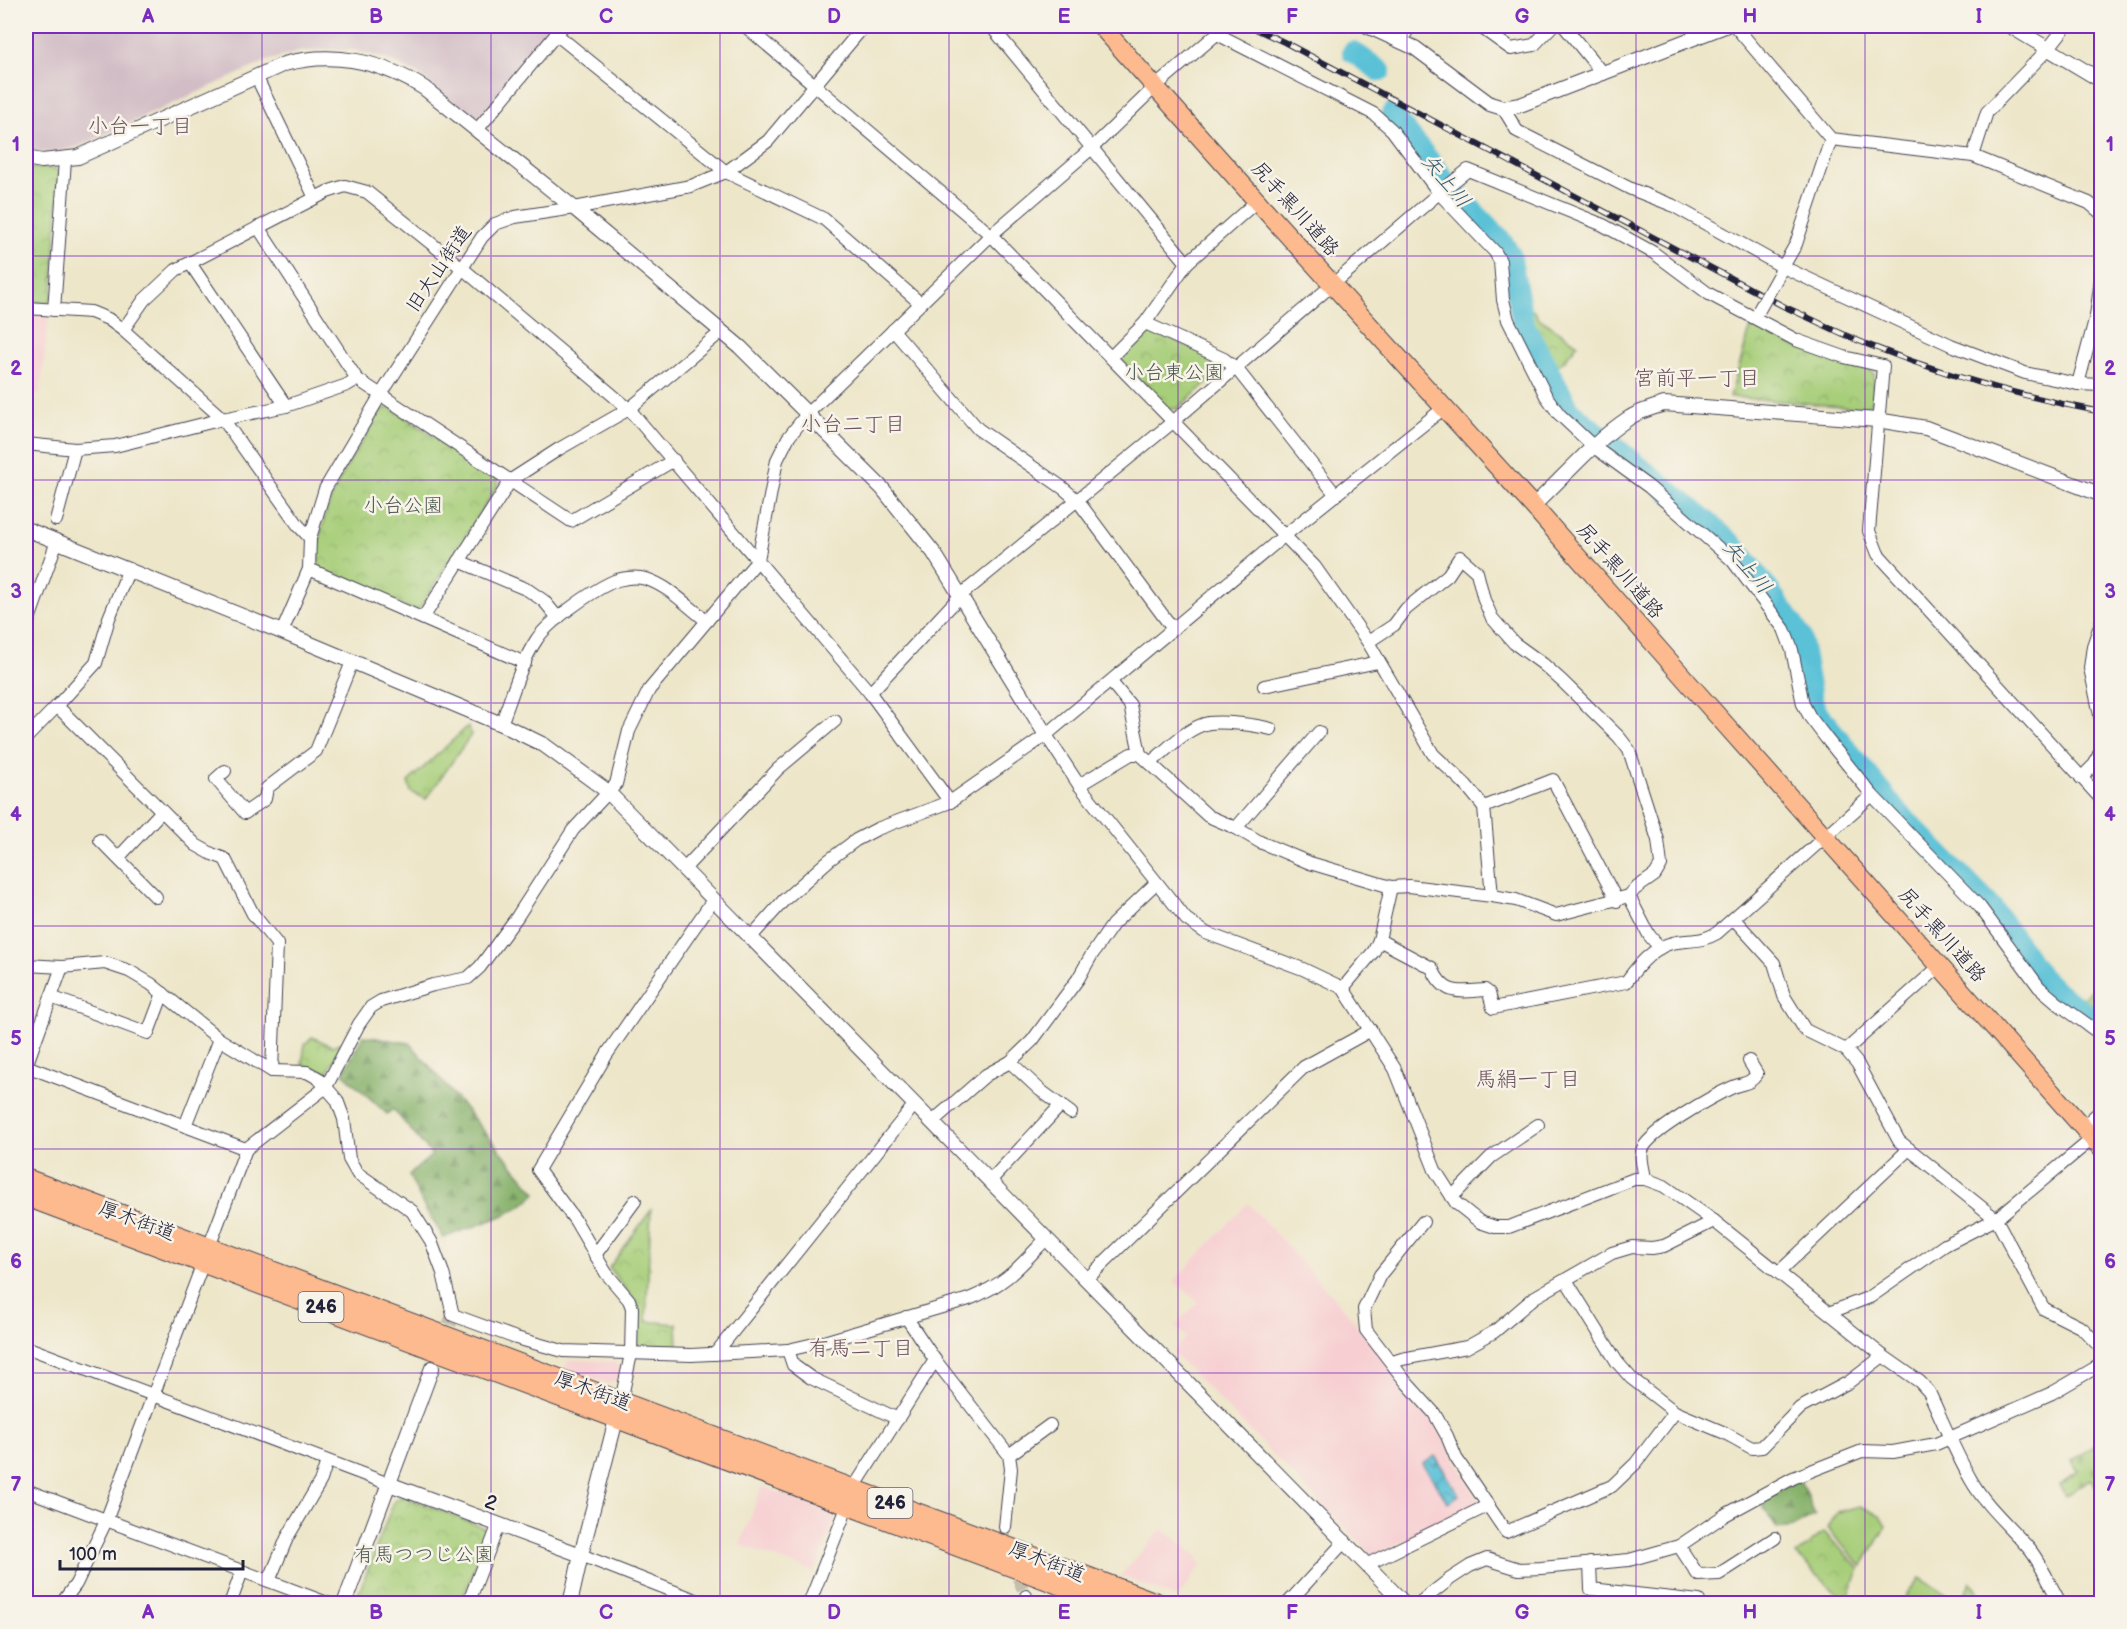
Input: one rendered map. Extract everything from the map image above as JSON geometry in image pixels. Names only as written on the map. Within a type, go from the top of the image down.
[{"type":"highway","name":"厚木街道","points":[[26,1179],[206,1255],[850,1497],[1159,1604]]},
{"type":"highway","name":"厚木街道","points":[[26,1196],[206,1255]]},
{"type":"highway","name":"厚木街道","points":[[850,1497],[1112,1604]]},
{"type":"main road","name":"尻手黒川道路","points":[[1101,26],[1533,506],[2092,1139]]},
{"type":"street","points":[[745,26],[992,235],[1315,567],[1368,642],[1433,754],[1466,785],[1484,807],[1492,896]]},
{"type":"street","name":"旧大山街道","points":[[309,569],[310,538],[325,489],[462,268],[482,237],[495,224],[533,213],[574,208],[691,186],[726,172],[768,141],[864,26]]},
{"type":"street","points":[[991,26],[1187,263]]},
{"type":"street","points":[[1367,26],[1415,48],[1490,104],[1503,108],[1520,105],[1725,26]]},
{"type":"street","points":[[1400,40],[1411,26]]},
{"type":"street","points":[[1479,26],[1511,49],[1534,45],[1552,26]]},
{"type":"street","points":[[1564,26],[1603,74]]},
{"type":"street","points":[[1735,26],[1832,139],[1972,156],[2089,202],[2102,214]]},
{"type":"street","points":[[2010,26],[2102,81]]},
{"type":"street","points":[[1972,156],[1987,112],[2066,26]]},
{"type":"street","points":[[477,130],[560,30],[726,172],[824,219],[920,303]]},
{"type":"street","points":[[61,1604],[76,1584],[106,1521],[246,1149],[326,1087],[359,1024],[371,1007],[381,1001],[432,985],[468,978],[480,967],[517,917],[573,830],[616,784],[629,731],[649,690],[758,560],[777,460],[788,438],[807,414],[992,235],[1093,147],[1156,86],[1222,30],[1374,114],[1446,187],[1500,261],[1503,300],[1508,320],[1531,367],[1559,414],[1732,560],[1784,629],[1792,650],[1803,704],[1810,717],[1872,795],[1980,907],[2039,987],[2102,1035]]},
{"type":"street","points":[[26,158],[42,161],[78,157],[256,76],[305,58],[330,57],[379,66],[402,74],[424,88],[574,208],[721,332],[786,391],[882,488],[934,553],[1079,785],[1186,919],[1206,933],[1303,969],[1343,988],[1395,1069],[1435,1170],[1452,1197],[1466,1213],[1480,1222],[1495,1227],[1509,1227],[1634,1179],[1645,1179],[1664,1186],[1714,1221],[1929,1392],[1971,1481],[1990,1509],[2032,1553],[2061,1604]]},
{"type":"street","points":[[256,76],[315,198]]},
{"type":"street","points":[[1503,108],[1517,131],[1631,189],[1672,205],[1780,272],[1951,345],[2025,373],[2078,384],[2102,385]]},
{"type":"street","points":[[1757,314],[1796,244],[1832,139]]},
{"type":"street","points":[[54,310],[65,160]]},
{"type":"street","points":[[870,693],[961,595],[1174,422],[1468,170],[1603,225],[1654,254],[1710,294],[1757,314],[1796,340],[1844,357],[1883,366],[1869,531],[1878,554],[2102,800]]},
{"type":"street","points":[[123,330],[144,300],[176,270],[315,198],[345,186],[367,192],[462,268],[629,409],[870,693],[950,802]]},
{"type":"street","points":[[1111,357],[1145,323],[1187,263],[1257,201]]},
{"type":"street","points":[[258,226],[357,379],[571,521],[674,460]]},
{"type":"street","points":[[190,263],[286,406]]},
{"type":"street","points":[[2078,384],[2096,316],[2102,273]]},
{"type":"street","points":[[26,308],[92,312],[108,319],[123,330],[223,419],[298,525],[310,538]]},
{"type":"street","points":[[1145,323],[1224,359],[1236,368],[1336,495]]},
{"type":"street","points":[[893,330],[978,429],[1078,501],[1173,628]]},
{"type":"street","points":[[423,618],[511,480],[559,449],[629,409],[721,332]]},
{"type":"street","points":[[26,444],[75,449],[115,446],[286,406],[347,385],[357,379]]},
{"type":"street","points":[[1533,506],[1608,434],[1631,416],[1664,404],[1877,420],[1926,428],[2102,495]]},
{"type":"street","points":[[751,937],[784,900],[829,860],[856,840],[877,829],[950,802],[1046,735],[1285,535],[1444,408]]},
{"type":"street","points":[[56,520],[75,449]]},
{"type":"street","points":[[26,529],[129,569],[501,724],[553,751],[609,792],[1405,1604]]},
{"type":"street","points":[[26,628],[57,540]]},
{"type":"street","points":[[1111,682],[1130,705],[1140,754],[1208,816],[1260,842],[1310,863],[1391,886],[1409,886],[1516,900],[1556,915],[1617,901],[1629,896],[1655,875],[1661,865],[1658,840],[1629,750],[1619,737],[1563,682],[1514,643],[1492,618],[1484,600],[1477,572],[1460,557],[1448,575],[1406,609],[1394,625],[1368,642]]},
{"type":"street","points":[[459,561],[528,590],[543,601],[558,618]]},
{"type":"street","points":[[26,738],[96,663],[109,618],[129,569]]},
{"type":"street","points":[[282,632],[309,569],[525,663]]},
{"type":"street","points":[[501,724],[536,640],[558,618],[610,582],[628,578],[645,579],[662,586],[707,621]]},
{"type":"street","points":[[2102,620],[2093,646],[2090,668],[2102,724]]},
{"type":"street","points":[[225,771],[216,779],[245,813],[265,799],[267,788],[316,750],[352,662]]},
{"type":"street","points":[[1264,686],[1378,662]]},
{"type":"street","points":[[57,706],[196,845],[212,855],[225,859],[253,914],[277,944],[272,1071]]},
{"type":"street","points":[[684,869],[778,769],[835,721]]},
{"type":"street","points":[[1150,763],[1190,732],[1209,723],[1254,725],[1271,729]]},
{"type":"street","points":[[1236,828],[1319,732]]},
{"type":"street","points":[[2081,778],[2095,764],[2102,747]]},
{"type":"street","points":[[1079,785],[1131,754],[1140,754]]},
{"type":"street","points":[[1484,807],[1553,780],[1617,901]]},
{"type":"street","points":[[1379,940],[1432,968],[1434,974],[1454,992],[1485,990],[1489,993],[1493,1008],[1626,982],[1636,968],[1660,948],[1672,943],[1706,939],[1734,920],[1872,795]]},
{"type":"street","points":[[118,858],[162,811]]},
{"type":"street","points":[[100,840],[156,897]]},
{"type":"street","points":[[932,1122],[986,1075],[1010,1062],[1032,1041],[1078,979],[1113,924],[1156,883]]},
{"type":"street","points":[[1343,988],[1374,951],[1379,940],[1391,886]]},
{"type":"street","points":[[1629,896],[1649,935],[1660,948]]},
{"type":"street","points":[[570,1604],[580,1555],[619,1410],[631,1354],[632,1308],[629,1300],[606,1273],[575,1220],[538,1170],[606,1054],[713,900]]},
{"type":"street","points":[[1734,920],[1774,963],[1784,996],[1804,1030],[1846,1050],[1857,1063],[1899,1141],[1996,1219],[2044,1309],[2082,1328],[2102,1349]]},
{"type":"street","points":[[26,965],[62,967],[105,963],[129,971],[164,993],[219,1039],[272,1071],[306,1072],[318,1078],[337,1100],[344,1119],[349,1159],[357,1173],[412,1211],[431,1241],[443,1273],[453,1315],[516,1338],[563,1351],[715,1354],[788,1350],[827,1341],[969,1299],[991,1290],[1009,1277],[1046,1239]]},
{"type":"street","points":[[1846,1050],[1940,966]]},
{"type":"street","points":[[62,967],[26,1066],[246,1149]]},
{"type":"street","points":[[51,997],[148,1033],[164,993]]},
{"type":"street","points":[[1087,1279],[1304,1067],[1371,1030]]},
{"type":"street","points":[[185,1126],[219,1039]]},
{"type":"street","points":[[1645,1179],[1642,1151],[1647,1141],[1690,1109],[1735,1086],[1751,1082],[1758,1074],[1749,1060]]},
{"type":"street","points":[[1010,1062],[1040,1090],[1071,1113]]},
{"type":"street","points":[[715,1354],[915,1104]]},
{"type":"street","points":[[990,1181],[1061,1105]]},
{"type":"street","points":[[1831,1312],[1870,1297],[1945,1245],[1996,1219],[2092,1139],[2102,1111]]},
{"type":"street","points":[[1452,1197],[1491,1157],[1538,1125]]},
{"type":"street","points":[[1779,1272],[1909,1149]]},
{"type":"street","points":[[596,1255],[635,1201]]},
{"type":"street","points":[[1393,1362],[1467,1347],[1494,1332],[1535,1297],[1612,1254],[1632,1247],[1664,1246],[1714,1221]]},
{"type":"street","points":[[1424,1222],[1380,1275],[1364,1309],[1366,1330],[1393,1362],[1406,1382],[1434,1413],[1456,1458],[1506,1532],[1612,1486],[1636,1463],[1675,1412]]},
{"type":"street","points":[[1566,1280],[1617,1362],[1631,1378],[1675,1412],[1725,1432],[1752,1448],[1762,1446],[1800,1408],[1849,1382],[1883,1356]]},
{"type":"street","points":[[906,1317],[935,1360],[1009,1455],[1011,1469],[1005,1527]]},
{"type":"street","points":[[26,1347],[389,1484]]},
{"type":"street","points":[[788,1350],[793,1365],[811,1378],[898,1419]]},
{"type":"street","points":[[809,1604],[850,1497],[935,1360]]},
{"type":"street","points":[[1418,1604],[1450,1579],[1470,1566],[1487,1559],[1519,1569],[1629,1560],[1679,1546],[1725,1515],[1792,1478],[1862,1451],[1893,1452],[1936,1444],[2052,1393],[2102,1364]]},
{"type":"street","points":[[344,1604],[432,1368]]},
{"type":"street","points":[[1009,1455],[1050,1425]]},
{"type":"street","points":[[270,1581],[287,1538],[321,1480],[327,1461]]},
{"type":"street","name":"2","points":[[389,1484],[580,1555]]},
{"type":"street","points":[[26,1490],[330,1604]]},
{"type":"street","points":[[1368,1564],[1489,1504]]},
{"type":"street","points":[[468,1604],[498,1526]]},
{"type":"street","points":[[1679,1546],[1698,1575],[1719,1574],[1775,1538]]},
{"type":"street","points":[[1287,1604],[1345,1541]]},
{"type":"street","points":[[580,1555],[706,1604]]},
{"type":"street","points":[[1590,1563],[1591,1589],[1699,1601]]},
{"type":"street","points":[[230,1604],[242,1571]]},
{"type":"shaded area","points":[[26,26],[552,26],[481,116],[471,116],[416,73],[384,58],[353,50],[299,52],[267,61],[77,147],[56,152],[32,152],[26,151]]},
{"type":"shaded area","points":[[26,313],[49,314],[40,395],[26,393]]},
{"type":"shaded area","points":[[1248,1203],[1350,1316],[1426,1410],[1478,1499],[1477,1504],[1373,1556],[1172,1352],[1186,1337],[1175,1326],[1198,1302],[1174,1281]]},
{"type":"shaded area","points":[[569,1360],[613,1361],[619,1367],[617,1380],[609,1384],[565,1368]]},
{"type":"shaded area","points":[[762,1486],[832,1513],[835,1521],[814,1572],[740,1545]]},
{"type":"shaded area","points":[[1162,1529],[1199,1557],[1198,1560],[1202,1564],[1178,1598],[1120,1576]]},
{"type":"green space","points":[[26,167],[55,169],[60,173],[52,297],[48,303],[26,301]]},
{"type":"green space","points":[[1524,304],[1536,313],[1537,317],[1578,344],[1564,361],[1553,369],[1525,322]]},
{"type":"green space","points":[[1751,326],[1798,348],[1868,367],[1874,374],[1873,401],[1864,408],[1730,397]]},
{"type":"green space","name":"小台東公園","points":[[1144,331],[1155,331],[1222,361],[1224,368],[1177,409],[1167,409],[1122,361],[1123,352]]},
{"type":"green space","name":"小台公園","points":[[391,408],[496,477],[498,485],[419,609],[413,610],[321,570],[318,560],[323,524],[335,489],[382,409]]},
{"type":"green space","points":[[468,726],[471,735],[426,799],[411,792],[408,782]]},
{"type":"green space","points":[[2101,981],[2101,1019],[2078,1003]]},
{"type":"green space","points":[[363,1036],[410,1043],[536,1193],[528,1201],[506,1214],[444,1238],[423,1205],[409,1175],[432,1155],[393,1109],[387,1114],[343,1073]]},
{"type":"green space","points":[[312,1037],[332,1046],[343,1044],[328,1071],[319,1073],[302,1064],[305,1044]]},
{"type":"green space","points":[[651,1210],[646,1321],[677,1324],[678,1349],[637,1346],[637,1304],[609,1268]]},
{"type":"green space","points":[[2101,1440],[2101,1493],[2090,1479],[2066,1496],[2059,1485],[2078,1471],[2072,1461]]},
{"type":"green space","points":[[1800,1480],[1815,1515],[1794,1527],[1777,1529],[1764,1508],[1764,1497]]},
{"type":"green space","name":"有馬つつじ公園","points":[[403,1496],[483,1527],[487,1535],[461,1603],[355,1603],[394,1501]]},
{"type":"green space","points":[[1860,1506],[1880,1515],[1886,1526],[1862,1567],[1827,1528],[1838,1512]]},
{"type":"green space","points":[[1824,1532],[1860,1569],[1846,1602],[1796,1555]]},
{"type":"green space","points":[[1919,1578],[1959,1603],[1901,1603]]},
{"type":"green space","points":[[1970,1582],[1987,1603],[1961,1603]]},
{"type":"water","points":[[1435,1456],[1459,1495],[1448,1503],[1423,1464]]},
{"type":"waterway","name":"矢上川","points":[[1353,52],[1380,71]]},
{"type":"waterway","name":"矢上川","points":[[1392,114],[1455,193],[1499,238],[1510,254],[1523,323],[1570,411],[1732,544],[1786,614],[1800,636],[1815,710],[1896,810],[1993,909],[2040,976],[2053,989],[2102,1025]]},
{"type":"tunnel","points":[[442,1344],[453,1315]]},
{"type":"tunnel","points":[[1005,1527],[1004,1548],[1026,1596]]},
{"type":"railway","points":[[1249,26],[1284,42],[1785,307],[1848,336],[1897,356],[1984,384],[2102,412]]},
{"type":"district","name":"小台一丁目","points":[[140,126]]},
{"type":"district","name":"宮前平一丁目","points":[[1697,378]]},
{"type":"district","name":"小台二丁目","points":[[853,424]]},
{"type":"district","name":"馬絹一丁目","points":[[1528,1079]]},
{"type":"district","name":"有馬二丁目","points":[[861,1348]]}]
